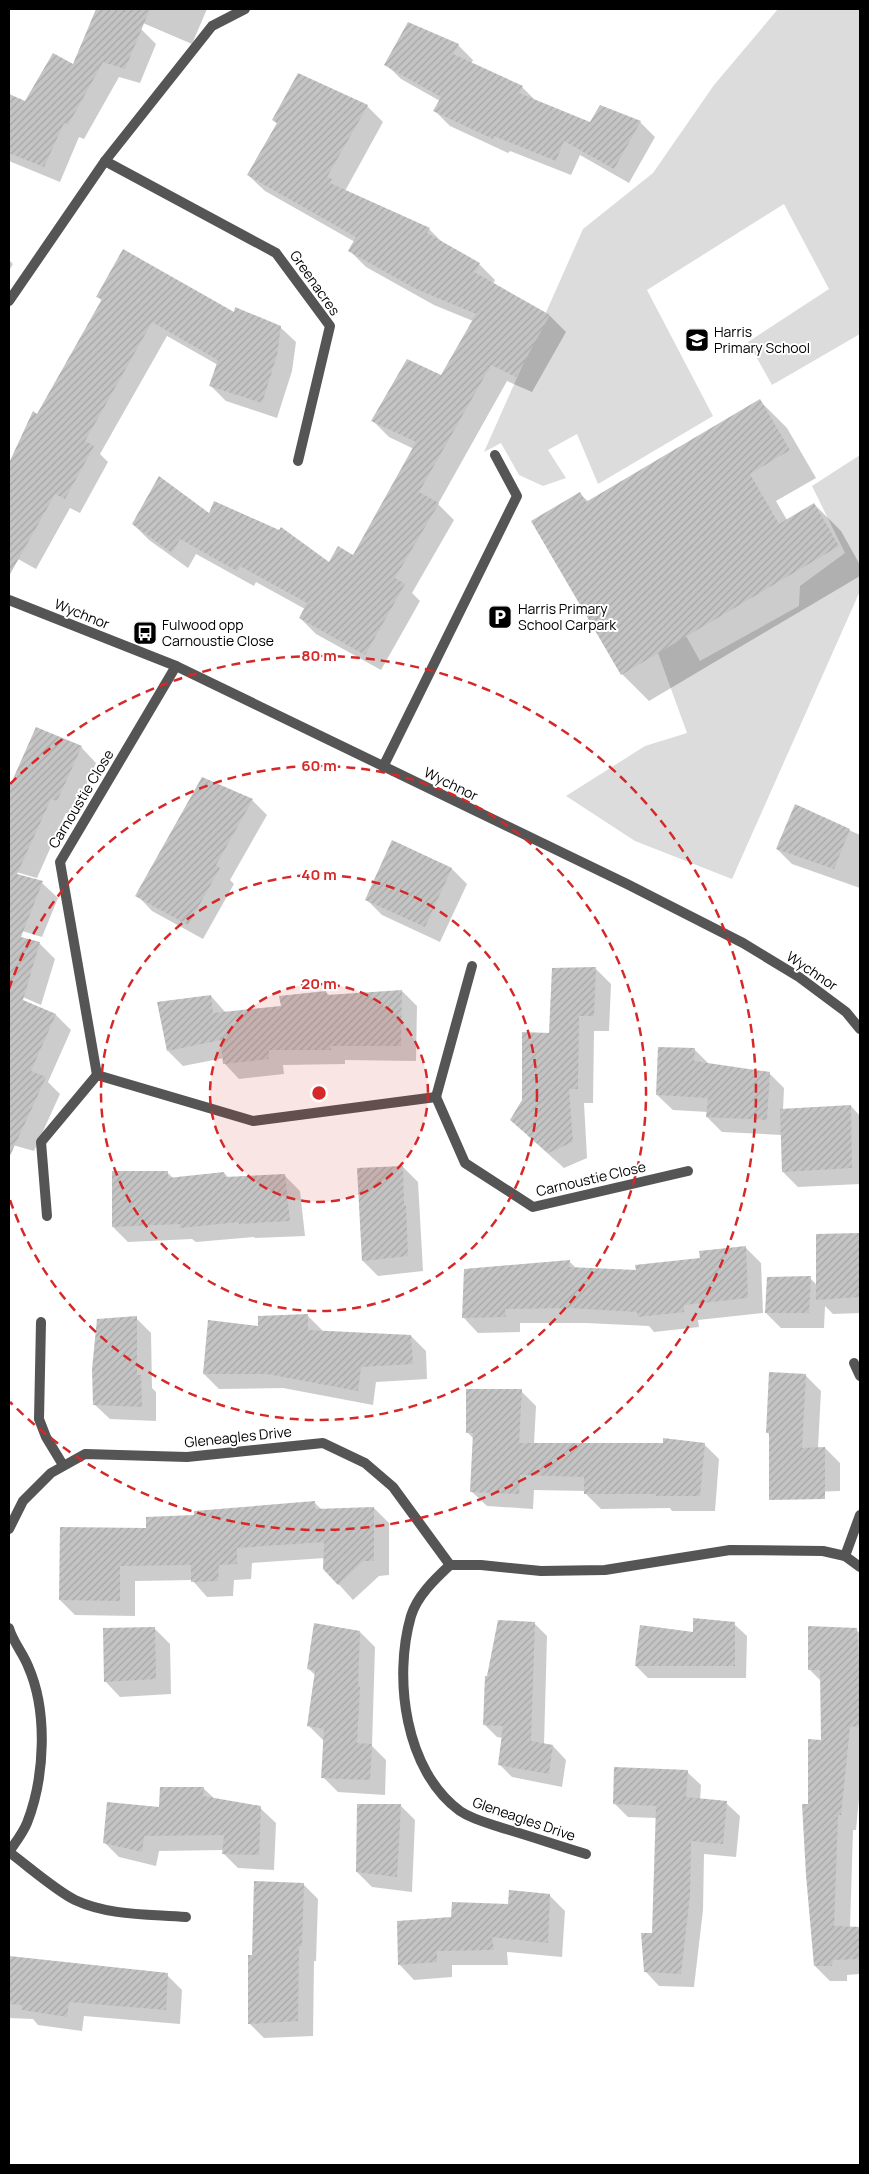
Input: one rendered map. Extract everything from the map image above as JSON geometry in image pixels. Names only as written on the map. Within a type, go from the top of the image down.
[{"type":"street","points":[[9,301],[105,161],[212,26],[245,9]]},
{"type":"street","name":"Greenacres","points":[[105,161],[276,253],[330,326],[298,461]]},
{"type":"street","points":[[383,767],[517,496],[495,455]]},
{"type":"street","name":"Wychnor","points":[[9,600],[176,666],[618,880],[743,943],[799,977],[846,1012],[860,1028]]},
{"type":"street","name":"Carnoustie Close","points":[[97,1075],[60,862],[176,666]]},
{"type":"street","points":[[47,1216],[41,1142],[97,1075],[253,1121],[436,1097],[472,966]]},
{"type":"street","name":"Carnoustie Close","points":[[436,1097],[465,1163],[533,1207],[688,1171]]},
{"type":"street","points":[[41,1322],[39,1419],[46,1437],[63,1465]]},
{"type":"street","points":[[854,1363],[860,1376]]},
{"type":"street","name":"Gleneagles Drive","points":[[9,1529],[23,1501],[50,1473],[85,1454],[187,1456],[323,1443],[365,1463],[393,1487],[450,1565],[432,1582],[412,1615],[405,1656],[403,1687],[410,1729],[420,1763],[443,1796],[461,1812],[485,1822],[586,1854]]},
{"type":"street","points":[[845,1556],[860,1515]]},
{"type":"street","points":[[450,1565],[481,1565],[541,1571],[605,1570],[730,1550],[823,1551],[845,1556],[860,1567]]},
{"type":"street","points":[[9,1628],[29,1666],[40,1703],[41,1743],[40,1778],[27,1824],[9,1852],[74,1899],[96,1908],[116,1912],[186,1916]]},
{"type":"shaded area","points":[[778,9],[860,9],[860,334],[772,385],[748,342],[829,289],[784,204],[647,290],[713,416],[598,484],[577,434],[548,450],[566,478],[543,486],[519,475],[501,443],[484,452],[583,229],[653,173],[714,85]]},
{"type":"shaded area","points":[[860,455],[860,591],[732,879],[635,841],[566,796],[645,746],[687,733],[658,653],[686,636],[700,661],[799,606],[800,586],[845,553],[812,486]]},
{"type":"building","points":[[96,9],[150,9],[125,69],[103,62],[68,125],[64,123],[44,167],[9,153],[9,94],[25,101],[53,53],[73,64]]},
{"type":"building","points":[[408,22],[459,44],[453,54],[523,86],[519,93],[590,122],[600,105],[641,121],[614,169],[564,141],[556,161],[494,136],[493,139],[433,111],[441,97],[384,65]]},
{"type":"building","points":[[298,73],[368,105],[327,177],[332,179],[330,183],[430,228],[427,233],[480,263],[474,272],[550,315],[516,377],[491,365],[419,492],[439,503],[395,578],[405,584],[365,655],[299,618],[307,603],[240,566],[237,571],[180,539],[172,553],[132,524],[159,476],[209,513],[214,501],[279,530],[281,527],[329,562],[338,546],[353,555],[416,442],[371,421],[407,359],[441,375],[476,314],[416,289],[348,251],[356,237],[247,175],[277,123],[272,120]]},
{"type":"building","points":[[123,249],[234,312],[235,307],[281,326],[277,355],[262,403],[209,386],[218,360],[152,322],[85,441],[94,446],[65,499],[55,494],[9,576],[9,463],[33,411],[37,414],[102,299],[96,297]]},
{"type":"building","points":[[760,399],[790,450],[750,474],[779,524],[814,503],[839,546],[621,675],[531,521],[580,492],[586,502]]},
{"type":"building","points":[[36,727],[82,746],[57,801],[51,799],[17,874],[43,881],[21,937],[40,942],[23,1000],[56,1014],[31,1071],[46,1077],[9,1158],[9,788]]},
{"type":"building","points":[[202,777],[253,799],[216,865],[220,868],[188,925],[135,896]]},
{"type":"building","points":[[795,804],[850,829],[834,869],[776,849]]},
{"type":"building","points":[[392,840],[452,868],[425,927],[365,900]]},
{"type":"building","points":[[596,967],[594,1016],[579,1016],[578,1089],[569,1089],[573,1142],[548,1153],[510,1120],[522,1100],[522,1032],[549,1033],[552,968]]},
{"type":"building","points":[[402,990],[401,1046],[330,1046],[331,1050],[269,1050],[269,1059],[223,1064],[221,1040],[167,1051],[157,1002],[211,995],[213,1013],[281,1006],[279,996],[326,991],[327,995]]},
{"type":"building","points":[[658,1047],[695,1048],[694,1061],[770,1072],[767,1120],[706,1117],[708,1098],[656,1095]]},
{"type":"building","points":[[851,1105],[852,1168],[782,1172],[780,1109]]},
{"type":"building","points":[[403,1166],[408,1256],[362,1261],[357,1168]]},
{"type":"building","points":[[112,1171],[168,1171],[168,1178],[224,1172],[225,1177],[285,1174],[290,1221],[239,1224],[239,1222],[180,1228],[180,1224],[112,1227]]},
{"type":"building","points":[[860,1233],[860,1297],[816,1300],[816,1234]]},
{"type":"building","points":[[746,1246],[748,1298],[684,1305],[684,1312],[638,1317],[637,1312],[570,1308],[505,1309],[506,1317],[462,1318],[464,1269],[570,1260],[569,1267],[636,1270],[635,1265],[700,1258],[699,1251]]},
{"type":"building","points":[[811,1276],[809,1313],[765,1313],[767,1277]]},
{"type":"building","points":[[308,1314],[308,1330],[411,1335],[413,1364],[361,1367],[358,1391],[267,1374],[203,1374],[208,1320],[258,1326],[258,1316]]},
{"type":"building","points":[[137,1316],[137,1375],[141,1375],[142,1407],[93,1405],[92,1369],[97,1319]]},
{"type":"building","points":[[769,1372],[806,1374],[802,1448],[825,1447],[825,1499],[769,1500],[769,1433],[766,1433]]},
{"type":"building","points":[[466,1389],[522,1389],[519,1443],[663,1443],[663,1438],[705,1443],[700,1496],[584,1494],[584,1477],[520,1475],[519,1494],[470,1492],[473,1433],[466,1433]]},
{"type":"building","points":[[315,1501],[315,1509],[374,1507],[374,1561],[363,1561],[338,1585],[323,1569],[324,1542],[237,1548],[237,1564],[219,1565],[218,1581],[191,1582],[191,1565],[120,1566],[120,1601],[59,1600],[60,1527],[146,1528],[146,1517],[194,1515],[194,1511]]},
{"type":"building","points":[[693,1618],[735,1622],[735,1666],[635,1666],[640,1625],[693,1632]]},
{"type":"building","points":[[498,1620],[535,1622],[531,1741],[553,1745],[549,1774],[498,1765],[503,1726],[483,1725],[485,1676],[487,1676]]},
{"type":"building","points":[[314,1623],[360,1631],[357,1743],[372,1744],[370,1780],[321,1778],[324,1729],[307,1726],[315,1671],[307,1669]]},
{"type":"building","points":[[808,1626],[857,1628],[860,1726],[850,1727],[841,1815],[838,1815],[834,1926],[860,1927],[860,1959],[833,1960],[832,1966],[814,1966],[806,1875],[802,1804],[808,1804],[808,1739],[821,1740],[820,1670],[808,1670]]},
{"type":"building","points":[[155,1627],[156,1679],[104,1682],[103,1628]]},
{"type":"building","points":[[614,1767],[688,1770],[686,1797],[727,1801],[723,1844],[691,1841],[690,1895],[681,1974],[644,1972],[641,1933],[652,1933],[656,1806],[613,1804]]},
{"type":"building","points":[[160,1787],[204,1787],[203,1796],[261,1806],[259,1855],[222,1854],[224,1835],[144,1836],[142,1852],[103,1843],[107,1802],[159,1807]]},
{"type":"building","points":[[357,1804],[401,1804],[397,1877],[356,1872]]},
{"type":"building","points":[[254,1881],[304,1883],[302,1946],[299,1946],[298,2021],[248,2024],[248,1955],[252,1955]]},
{"type":"building","points":[[509,1890],[550,1894],[548,1943],[492,1937],[494,1950],[437,1951],[437,1962],[398,1965],[397,1921],[451,1917],[452,1902],[508,1904]]},
{"type":"building","points":[[9,1956],[168,1973],[166,2010],[69,2002],[67,2017],[22,2010],[22,2005],[9,2004]]},
{"type":"place","name":"Harris Primary School","points":[[697,340]]},
{"type":"place","name":"Harris Primary School Carpark","points":[[500,617]]},
{"type":"place","name":"Fulwood opp Carnoustie Close","points":[[145,633]]}]
